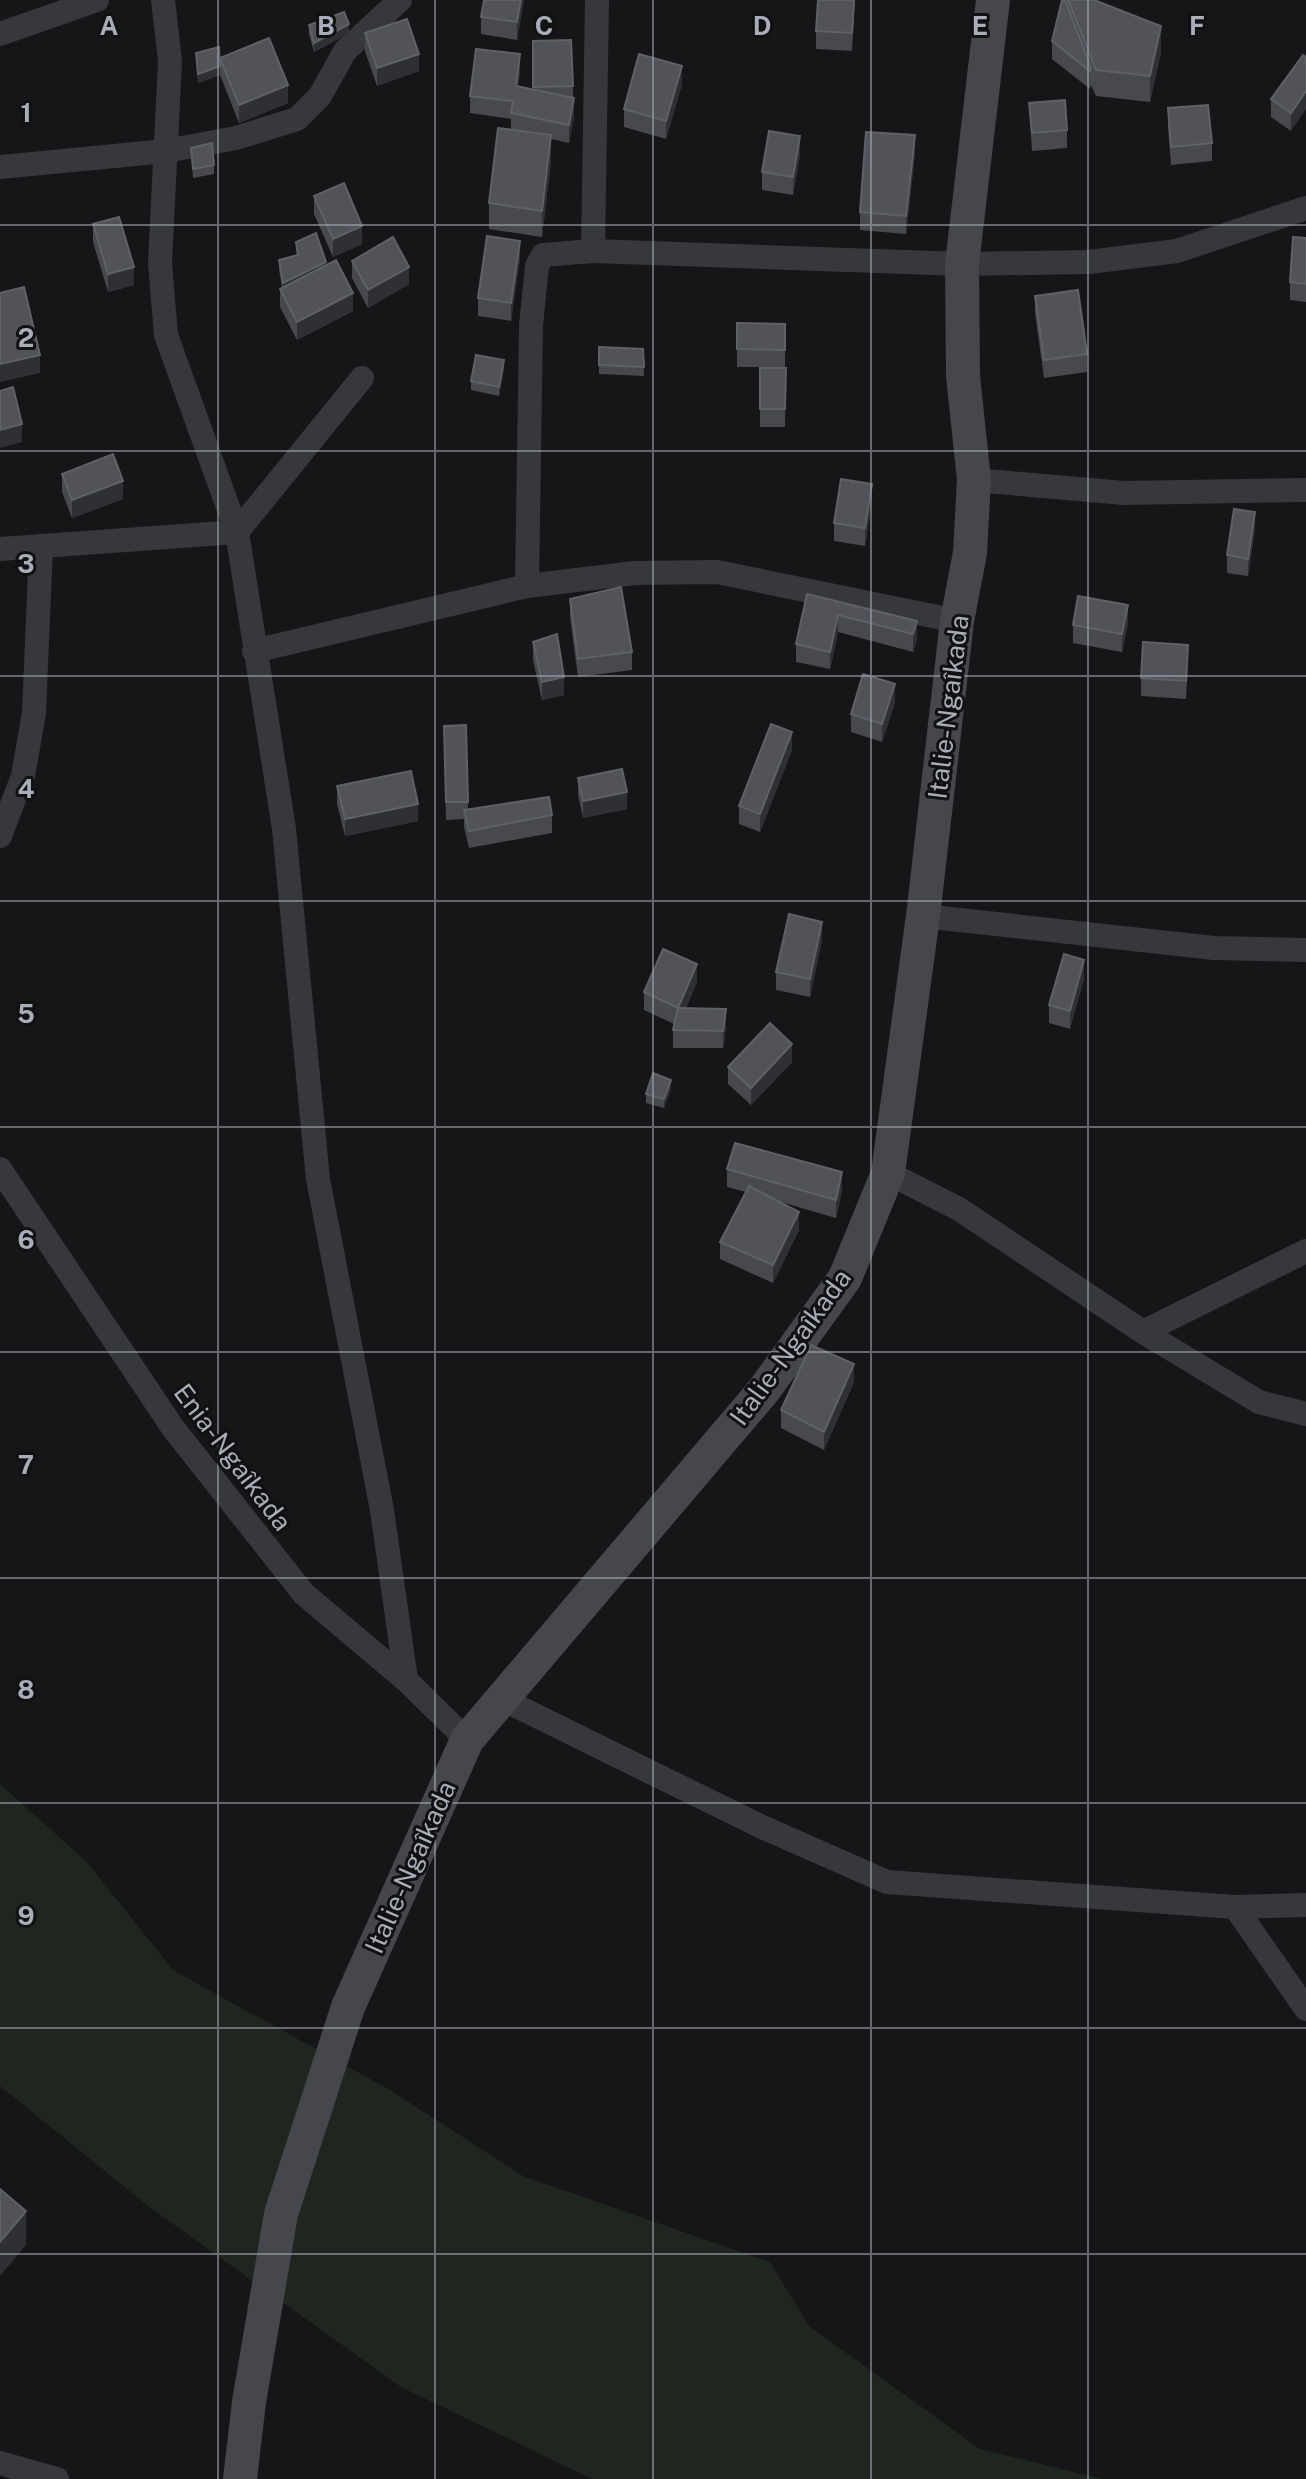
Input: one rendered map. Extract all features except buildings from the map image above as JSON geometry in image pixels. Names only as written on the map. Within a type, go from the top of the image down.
[{"type":"street","points":[[0,34],[97,0]]},
{"type":"street","points":[[163,0],[170,61],[160,263],[166,335],[237,532],[284,829],[318,1179],[382,1510],[406,1680]]},
{"type":"street","points":[[0,167],[166,151],[236,138],[297,119],[320,96],[345,51],[400,0]]},
{"type":"street","points":[[593,251],[597,0]]},
{"type":"street","name":"Italie-Ngaîkada","points":[[240,2479],[249,2402],[281,2214],[348,2007],[467,1740],[764,1390],[845,1278],[888,1173],[923,916],[957,621],[970,553],[974,480],[963,376],[962,264],[993,0]]},
{"type":"street","points":[[527,586],[531,325],[537,266],[543,255],[593,251],[962,264],[1089,262],[1177,251],[1306,208]]},
{"type":"street","points":[[0,549],[237,532],[362,378]]},
{"type":"street","points":[[974,480],[1124,493],[1306,490]]},
{"type":"street","points":[[0,836],[23,776],[34,713],[41,546]]},
{"type":"street","points":[[254,651],[527,586],[635,573],[717,572],[957,621]]},
{"type":"street","points":[[923,916],[1214,948],[1306,950]]},
{"type":"street","name":"Enia-Ngaîkada","points":[[1,1170],[173,1428],[304,1594],[406,1680],[467,1740]]},
{"type":"street","points":[[888,1173],[959,1209],[1143,1332],[1259,1402],[1306,1414]]},
{"type":"street","points":[[1143,1332],[1306,1251]]},
{"type":"street","points":[[504,1700],[760,1826],[887,1882],[1235,1907],[1306,1905]]},
{"type":"street","points":[[1235,1907],[1306,2009]]},
{"type":"street","points":[[0,2463],[57,2479]]},
{"type":"shaded area","points":[[0,1784],[87,1862],[173,1970],[390,2090],[523,2176],[770,2262],[809,2326],[980,2449],[1102,2479],[592,2479],[401,2387],[148,2206],[0,2086]]}]
